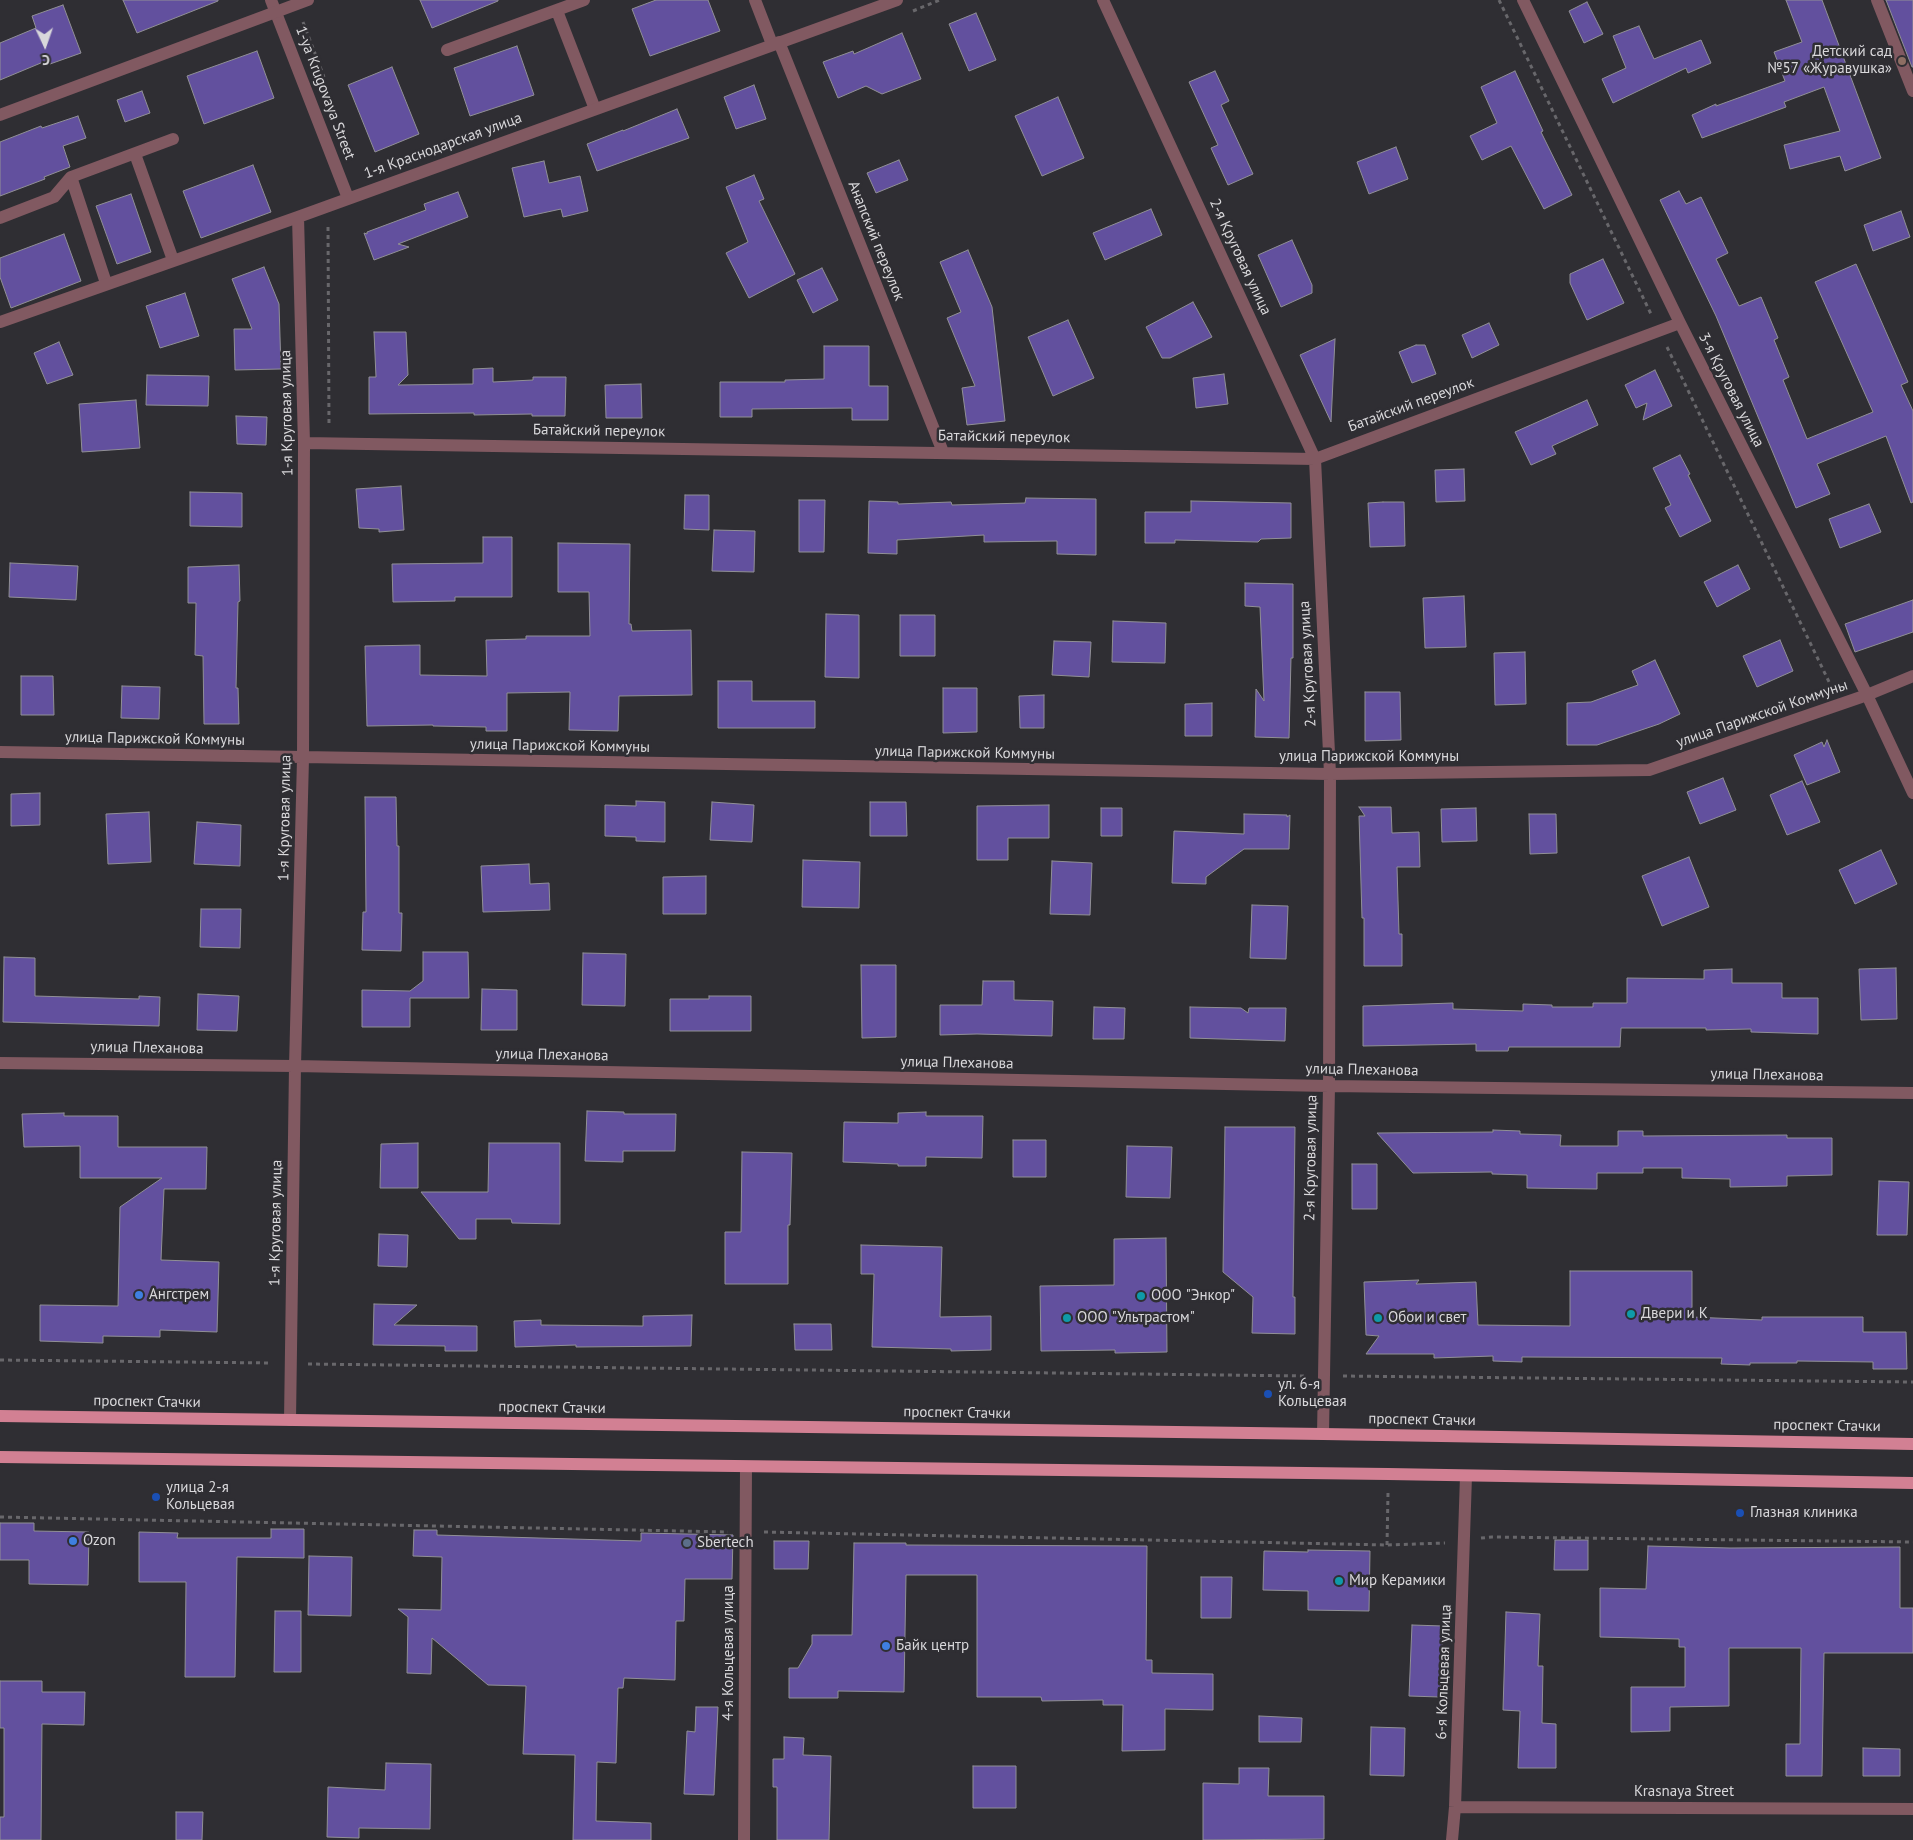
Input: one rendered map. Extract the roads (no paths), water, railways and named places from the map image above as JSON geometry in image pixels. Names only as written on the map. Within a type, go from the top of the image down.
[{"type":"main road","name":"проспект Стачки","points":[[0,1416],[1913,1444]]},
{"type":"main road","points":[[0,1457],[1913,1483]]},
{"type":"street","points":[[0,115],[274,6],[308,0]]},
{"type":"street","points":[[447,50],[584,0]]},
{"type":"street","name":"Анапский переулок","points":[[755,0],[776,43],[943,452]]},
{"type":"street","name":"1-я Краснодарская улица","points":[[0,322],[298,217],[897,0]]},
{"type":"street","name":"2-я Круговая улица","points":[[1103,0],[1315,459],[1330,774],[1329,1086],[1323,1434]]},
{"type":"street","name":"3-я Круговая улица","points":[[1523,0],[1680,323],[1867,695],[1913,793]]},
{"type":"street","points":[[1877,0],[1913,91]]},
{"type":"street","name":"1-ya Krugovaya Street","points":[[274,6],[348,198]]},
{"type":"street","points":[[557,11],[595,109]]},
{"type":"street","points":[[0,218],[54,197],[70,177],[173,139]]},
{"type":"street","points":[[135,154],[173,260]]},
{"type":"street","points":[[70,177],[106,284]]},
{"type":"street","name":"1-я Круговая улица","points":[[290,1420],[295,1066],[303,759],[304,443],[298,217]]},
{"type":"street","name":"Батайский переулок","points":[[304,443],[1315,459],[1680,323]]},
{"type":"street","name":"улица Парижской Коммуны","points":[[0,752],[303,759],[1330,774],[1649,770],[1867,695],[1913,676]]},
{"type":"street","name":"улица Плеханова","points":[[0,1063],[295,1066],[1329,1086],[1913,1093]]},
{"type":"street","name":"4-я Кольцевая улица","points":[[744,1840],[746,1466]]},
{"type":"street","name":"6-я Кольцевая улица","points":[[1452,1840],[1455,1807],[1466,1476]]},
{"type":"street","name":"Krasnaya Street","points":[[1455,1807],[1913,1810]]},
{"type":"place","name":"Детский сад №57 «Журавушка»","points":[[1902,61]]},
{"type":"place","name":"Ангстрем","points":[[139,1295]]},
{"type":"place","name":"ООО \"Энкор\"","points":[[1141,1296]]},
{"type":"place","name":"Двери и К","points":[[1631,1314]]},
{"type":"place","name":"ООО \"Ультрастом\"","points":[[1067,1318]]},
{"type":"place","name":"Обои и свет","points":[[1378,1318]]},
{"type":"place","name":"ул. 6-я Кольцевая","points":[[1268,1394]]},
{"type":"place","name":"улица 2-я Кольцевая","points":[[156,1497]]},
{"type":"place","name":"Глазная клиника","points":[[1740,1513]]},
{"type":"place","name":"Ozon","points":[[73,1541]]},
{"type":"place","name":"Sbertech","points":[[687,1543]]},
{"type":"place","name":"Мир Керамики","points":[[1339,1581]]},
{"type":"place","name":"Байк центр","points":[[886,1646]]}]
